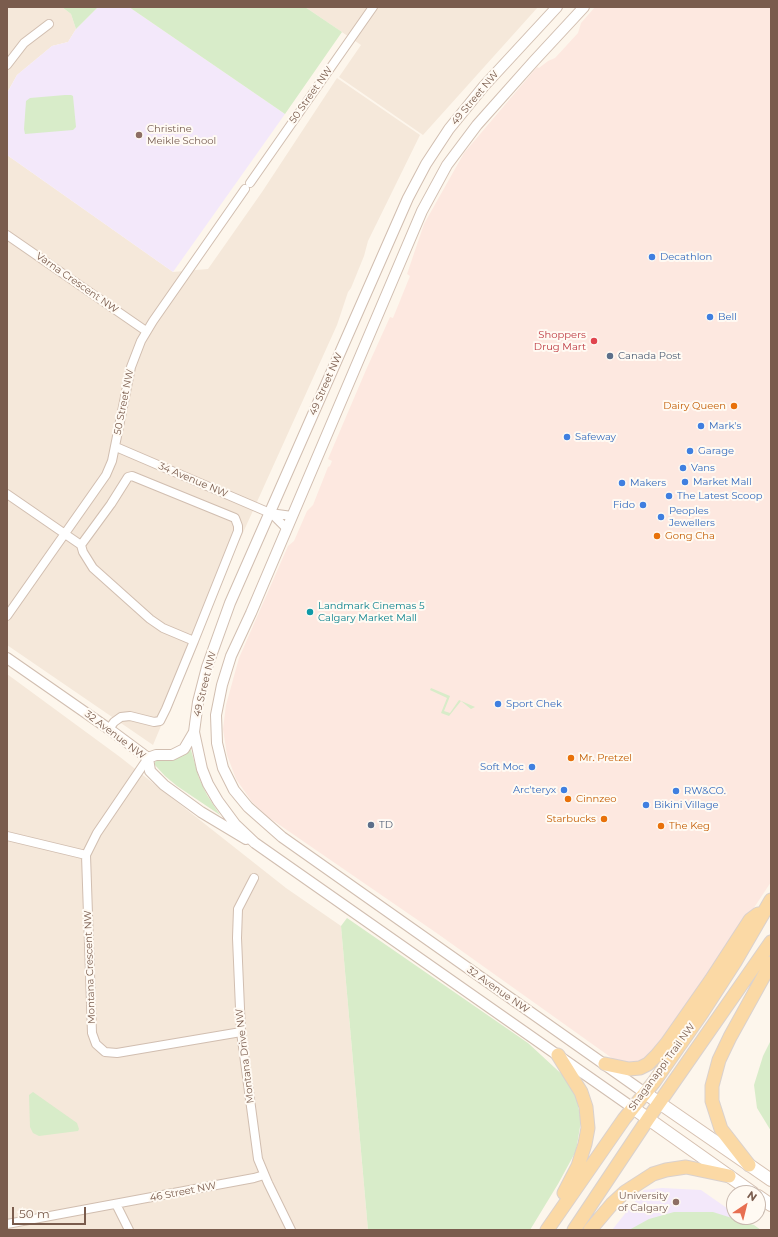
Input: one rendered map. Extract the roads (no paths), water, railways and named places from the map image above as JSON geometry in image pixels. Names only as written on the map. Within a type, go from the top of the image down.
[{"type":"main road","points":[[605,1064],[629,1069],[640,1068],[652,1059],[667,1043],[711,980],[750,920],[768,905]]},
{"type":"main road","name":"Shaganappi Trail NW","points":[[547,1230],[633,1108],[674,1054],[735,962],[768,905]]},
{"type":"main road","name":"Shaganappi Trail NW","points":[[574,1230],[648,1119],[771,942]]},
{"type":"main road","points":[[749,1165],[721,1129],[712,1101],[712,1086],[719,1060],[730,1037],[771,963]]},
{"type":"main road","points":[[540,1230],[568,1187],[578,1166],[588,1128],[586,1107],[581,1092],[558,1055]]},
{"type":"main road","name":"32 Avenue NW","points":[[645,1093],[771,1180]]},
{"type":"main road","name":"32 Avenue NW","points":[[633,1108],[742,1185]]},
{"type":"main road","points":[[590,1230],[612,1204],[625,1192],[653,1174],[666,1170],[686,1167],[729,1176]]},
{"type":"street","name":"50 Street NW","points":[[7,616],[106,475],[116,447],[131,367],[146,332],[373,7]]},
{"type":"street","name":"49 Street NW","points":[[218,801],[208,784],[202,768],[194,732],[198,702],[207,667],[230,603],[408,198],[426,164],[449,129],[484,86],[557,7]]},
{"type":"street","name":"49 Street NW","points":[[234,790],[223,768],[217,743],[216,715],[222,685],[231,656],[422,211],[444,170],[477,125],[584,7]]},
{"type":"street","points":[[7,65],[24,43],[49,24]]},
{"type":"street","name":"Varna Crescent NW","points":[[7,235],[146,332]]},
{"type":"street","name":"34 Avenue NW","points":[[116,447],[270,513],[292,516]]},
{"type":"street","points":[[81,545],[111,504],[128,477],[132,476],[235,518],[238,526],[238,531],[160,721],[154,722],[130,716],[121,717],[114,722],[109,729]]},
{"type":"street","points":[[7,494],[81,545],[83,552],[93,568],[142,614],[163,628],[194,641]]},
{"type":"street","name":"34 Avenue NW","points":[[270,513],[286,528]]},
{"type":"street","name":"32 Avenue NW","points":[[7,658],[148,758],[150,771],[164,785],[201,812],[242,837],[255,843]]},
{"type":"street","points":[[148,758],[156,755],[172,755],[184,749],[194,732]]},
{"type":"street","name":"Montana Crescent NW","points":[[148,758],[96,833],[86,855],[92,1033],[96,1044],[105,1052],[117,1053],[241,1032]]},
{"type":"street","name":"32 Avenue NW","points":[[234,790],[248,807],[282,837],[645,1093]]},
{"type":"street","name":"32 Avenue NW","points":[[218,801],[235,824],[255,843],[633,1108]]},
{"type":"street","points":[[7,836],[86,855]]},
{"type":"street","name":"Montana Drive NW","points":[[254,878],[238,909],[237,938],[241,1032],[258,1159],[264,1175],[291,1230]]},
{"type":"street","name":"46 Street NW","points":[[7,1224],[264,1175]]},
{"type":"street","points":[[116,1204],[129,1230]]},
{"type":"place","name":"Christine Meikle School","points":[[139,135]]},
{"type":"place","name":"Decathlon","points":[[652,257]]},
{"type":"place","name":"Bell","points":[[710,317]]},
{"type":"place","name":"Shoppers Drug Mart","points":[[594,341]]},
{"type":"place","name":"Canada Post","points":[[610,356]]},
{"type":"place","name":"Dairy Queen","points":[[734,406]]},
{"type":"place","name":"Mark's","points":[[701,426]]},
{"type":"place","name":"Safeway","points":[[567,437]]},
{"type":"place","name":"Garage","points":[[690,451]]},
{"type":"place","name":"Vans","points":[[683,468]]},
{"type":"place","name":"Market Mall","points":[[685,482]]},
{"type":"place","name":"Makers","points":[[622,483]]},
{"type":"place","name":"The Latest Scoop","points":[[669,496]]},
{"type":"place","name":"Fido","points":[[643,505]]},
{"type":"place","name":"Peoples Jewellers","points":[[661,517]]},
{"type":"place","name":"Gong Cha","points":[[657,536]]},
{"type":"place","name":"Landmark Cinemas 5 Calgary Market Mall","points":[[310,612]]},
{"type":"place","name":"Sport Chek","points":[[498,704]]},
{"type":"place","name":"Mr. Pretzel","points":[[571,758]]},
{"type":"place","name":"Soft Moc","points":[[532,767]]},
{"type":"place","name":"Arc'teryx","points":[[564,790]]},
{"type":"place","name":"RW&CO.","points":[[676,791]]},
{"type":"place","name":"Cinnzeo","points":[[568,799]]},
{"type":"place","name":"Bikini Village","points":[[646,805]]},
{"type":"place","name":"Starbucks","points":[[604,819]]},
{"type":"place","name":"TD","points":[[371,825]]},
{"type":"place","name":"The Keg","points":[[661,826]]},
{"type":"place","name":"University of Calgary","points":[[676,1202]]}]
